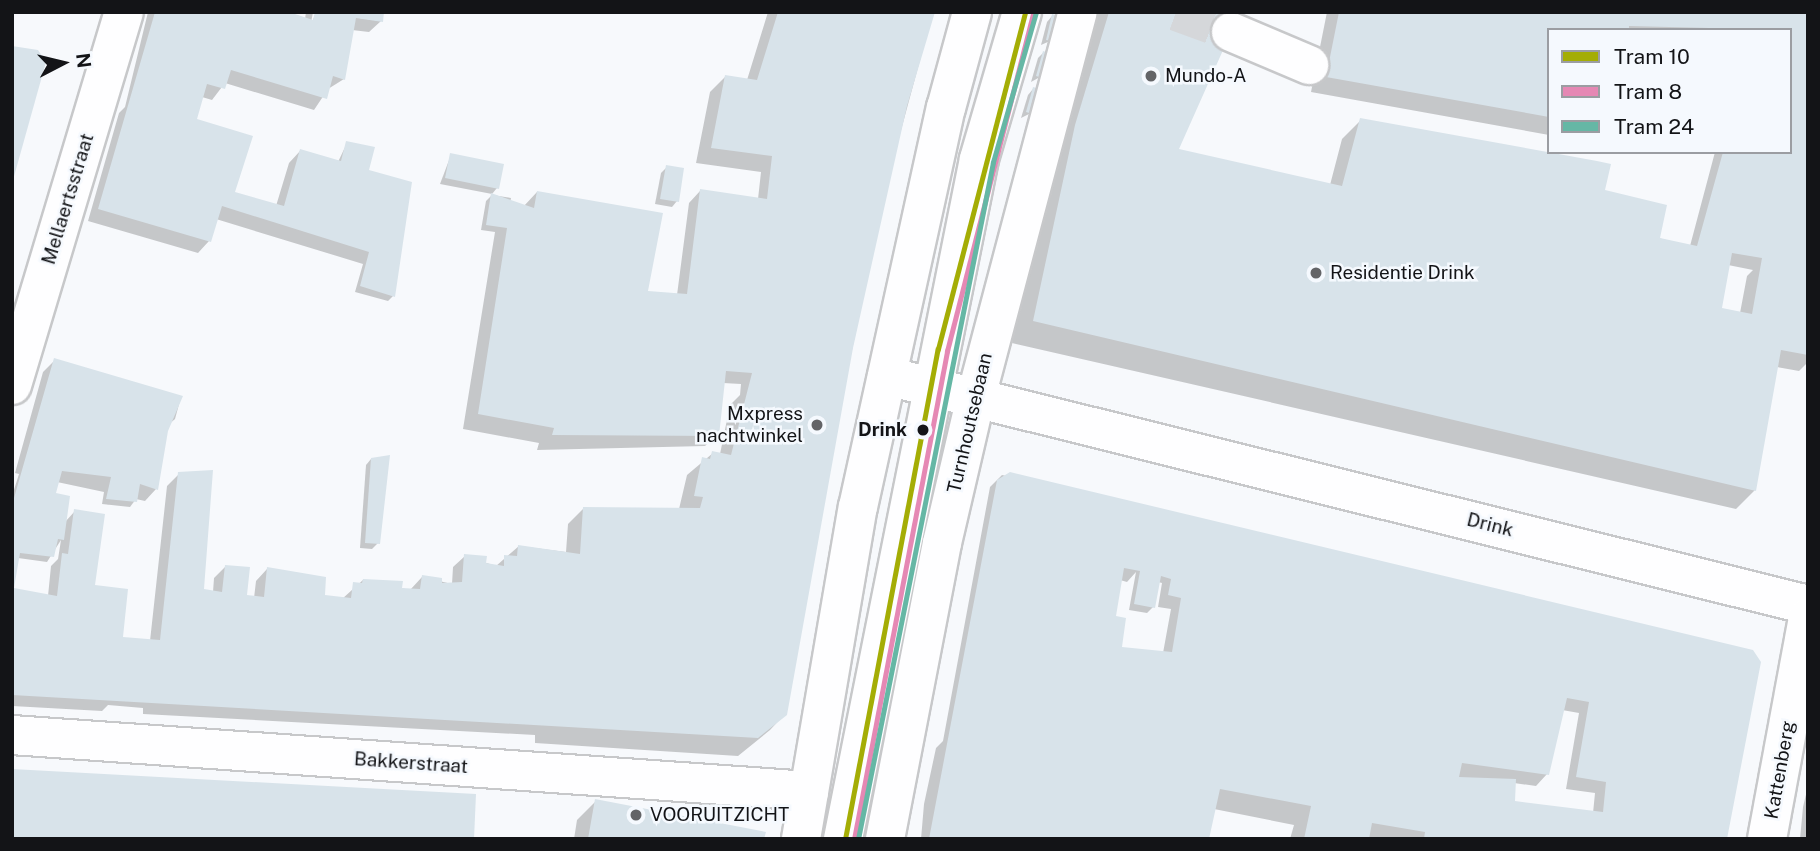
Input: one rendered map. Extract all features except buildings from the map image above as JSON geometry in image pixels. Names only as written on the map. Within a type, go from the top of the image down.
[{"type":"street","name":"Mellaertsstraat","points":[[12,385],[122,12]]},
{"type":"street","points":[[801,839],[858,507],[972,12]]},
{"type":"street","points":[[843,839],[979,159],[1021,12]]},
{"type":"street","name":"Turnhoutsebaan","points":[[885,839],[942,543],[976,397],[1078,12]]},
{"type":"street","points":[[1231,32],[1309,65]]},
{"type":"street","name":"Drink","points":[[887,376],[1808,605]]},
{"type":"street","name":"Kattenberg","points":[[1767,839],[1808,618]]},
{"type":"street","name":"Bakkerstraat","points":[[12,735],[809,790]]},
{"type":"tunnel","points":[[1176,12],[1231,32]]},
{"type":"tram line","name":"10","points":[[845,839],[938,349],[1025,12]]},
{"type":"tram line","name":"24","points":[[858,839],[993,162],[1036,12]]},
{"type":"tram line","name":"8","points":[[854,839],[947,351],[1033,14]]},
{"type":"place","name":"Mundo-A","points":[[1151,76]]},
{"type":"place","name":"Residentie Drink","points":[[1316,273]]},
{"type":"place","name":"Mxpress nachtwinkel","points":[[817,425]]},
{"type":"place","name":"Drink","points":[[923,430]]},
{"type":"place","name":"VOORUITZICHT","points":[[636,815]]}]
